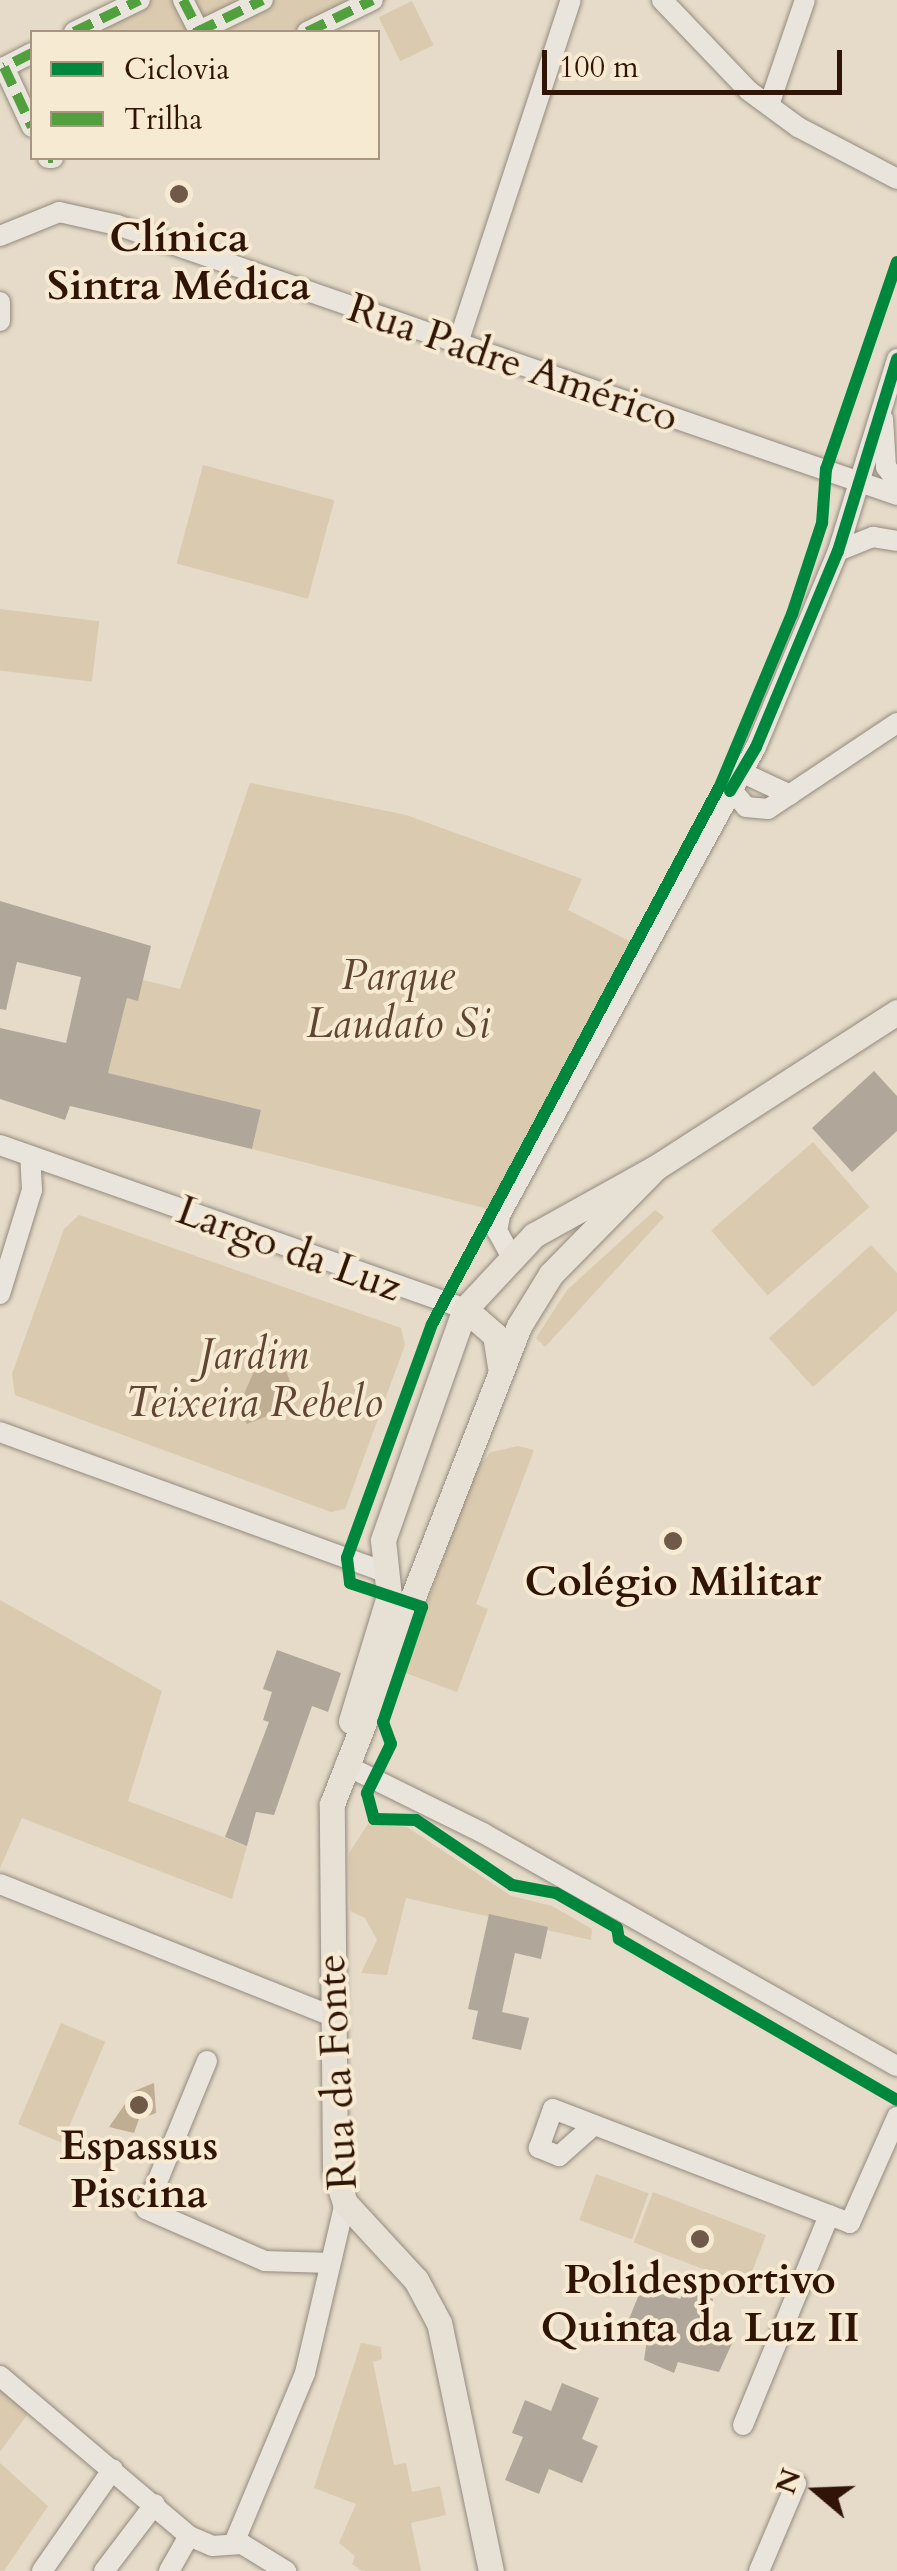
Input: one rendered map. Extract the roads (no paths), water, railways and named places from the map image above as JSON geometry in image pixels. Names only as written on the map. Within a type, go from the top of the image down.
[{"type":"main road","points":[[655,1168],[551,1274],[500,1367],[430,1555],[387,1573],[383,1540],[465,1309],[510,1254],[655,1168],[897,1012]]},
{"type":"main road","points":[[465,1309],[495,1335],[500,1367]]},
{"type":"main road","name":"Rua da Fonte","points":[[344,1765],[430,1555]]},
{"type":"main road","name":"Rua da Fonte","points":[[345,2203],[335,2173],[328,1848],[344,1765],[383,1623],[387,1573]]},
{"type":"main road","points":[[345,2203],[416,2280],[439,2323],[491,2571]]},
{"type":"street","points":[[78,30],[140,0]]},
{"type":"street","points":[[184,0],[197,30]]},
{"type":"street","points":[[202,30],[263,0]]},
{"type":"street","points":[[311,30],[373,0]]},
{"type":"street","points":[[458,344],[571,0]]},
{"type":"street","points":[[662,0],[769,105],[897,179]]},
{"type":"street","points":[[769,105],[805,0]]},
{"type":"street","points":[[30,54],[4,67],[30,117]]},
{"type":"street","name":"Rua Padre Américo","points":[[0,236],[59,212],[86,217],[897,494]]},
{"type":"street","points":[[0,302],[0,321]]},
{"type":"street","points":[[510,1254],[500,1216],[736,780],[838,551],[856,480],[897,359]]},
{"type":"street","points":[[882,402],[882,447],[897,481]]},
{"type":"street","points":[[838,551],[873,537],[897,541]]},
{"type":"street","points":[[736,780],[754,810],[790,796],[897,723]]},
{"type":"street","name":"Largo da Luz","points":[[0,1145],[465,1309]]},
{"type":"street","points":[[0,1294],[32,1190],[30,1156]]},
{"type":"street","points":[[0,1432],[387,1573]]},
{"type":"street","points":[[344,1765],[483,1832],[897,2066]]},
{"type":"street","points":[[0,1884],[334,2017]]},
{"type":"street","points":[[207,2060],[146,2209],[265,2261],[330,2263]]},
{"type":"street","points":[[594,2125],[850,2223],[897,2117]]},
{"type":"street","name":"Rua da Fonte","points":[[245,2554],[305,2373],[345,2203]]},
{"type":"street","points":[[742,2425],[828,2215]]},
{"type":"street","points":[[0,2376],[189,2536],[286,2571]]},
{"type":"street","points":[[42,2571],[113,2468]]},
{"type":"street","points":[[758,2571],[796,2484]]},
{"type":"street","points":[[104,2571],[155,2504]]},
{"type":"street","points":[[169,2571],[189,2536]]},
{"type":"place","name":"Clínica Sintra Médica","points":[[179,194]]},
{"type":"place","name":"Colégio Militar","points":[[673,1541]]},
{"type":"place","name":"Espassus Piscina","points":[[139,2105]]},
{"type":"place","name":"Polidesportivo Quinta da Luz II","points":[[700,2239]]},
{"type":"park label","name":"Parque Laudato Si","points":[[398,1000]]},
{"type":"park label","name":"Jardim Teixeira Rebelo","points":[[254,1379]]}]
